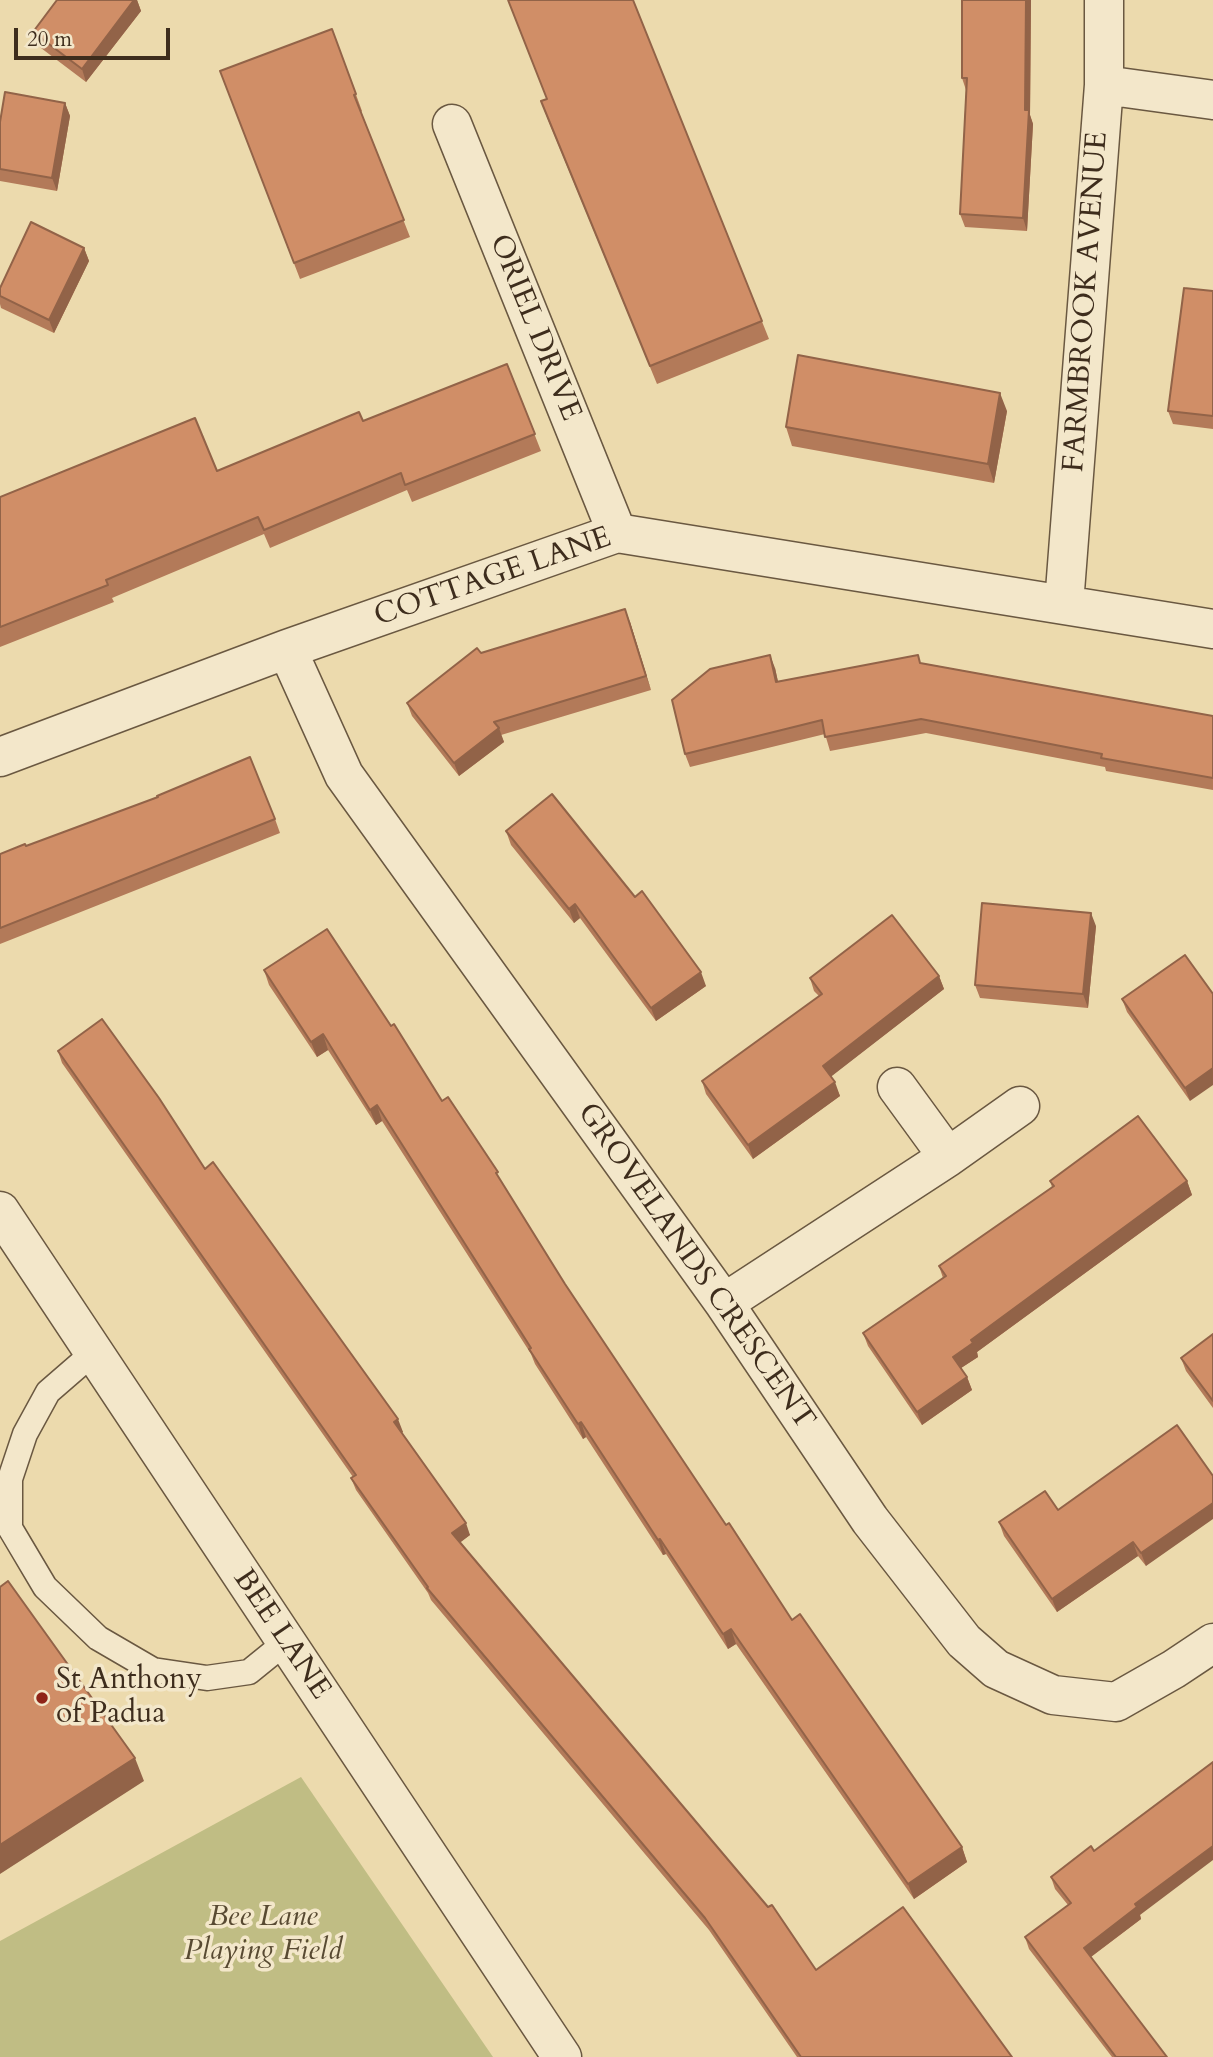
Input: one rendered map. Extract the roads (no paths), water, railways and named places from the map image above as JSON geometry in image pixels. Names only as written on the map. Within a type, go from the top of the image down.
[{"type":"street","name":"FARMBROOK AVENUE","points":[[1064,604],[1104,85],[1104,0]]},
{"type":"street","points":[[1104,85],[1213,100]]},
{"type":"street","name":"ORIEL DRIVE","points":[[452,124],[617,533]]},
{"type":"street","name":"COTTAGE LANE","points":[[0,757],[287,649],[617,533],[1213,629]]},
{"type":"street","name":"GROVELANDS CRESCENT","points":[[287,649],[344,775],[724,1303],[870,1520],[964,1641],[996,1669],[1053,1695],[1116,1702],[1213,1643]]},
{"type":"street","points":[[897,1087],[948,1157]]},
{"type":"street","points":[[724,1303],[948,1157],[1020,1106]]},
{"type":"street","name":"BEE LANE","points":[[0,1212],[562,2057]]},
{"type":"lane","points":[[93,1353],[48,1392],[25,1434],[10,1479],[5,1527],[45,1587],[98,1638],[153,1670],[207,1678],[249,1672],[286,1643]]},
{"type":"place","name":"St Anthony of Padua","points":[[42,1698]]},
{"type":"park label","name":"Bee Lane Playing Field","points":[[263,1935]]}]
